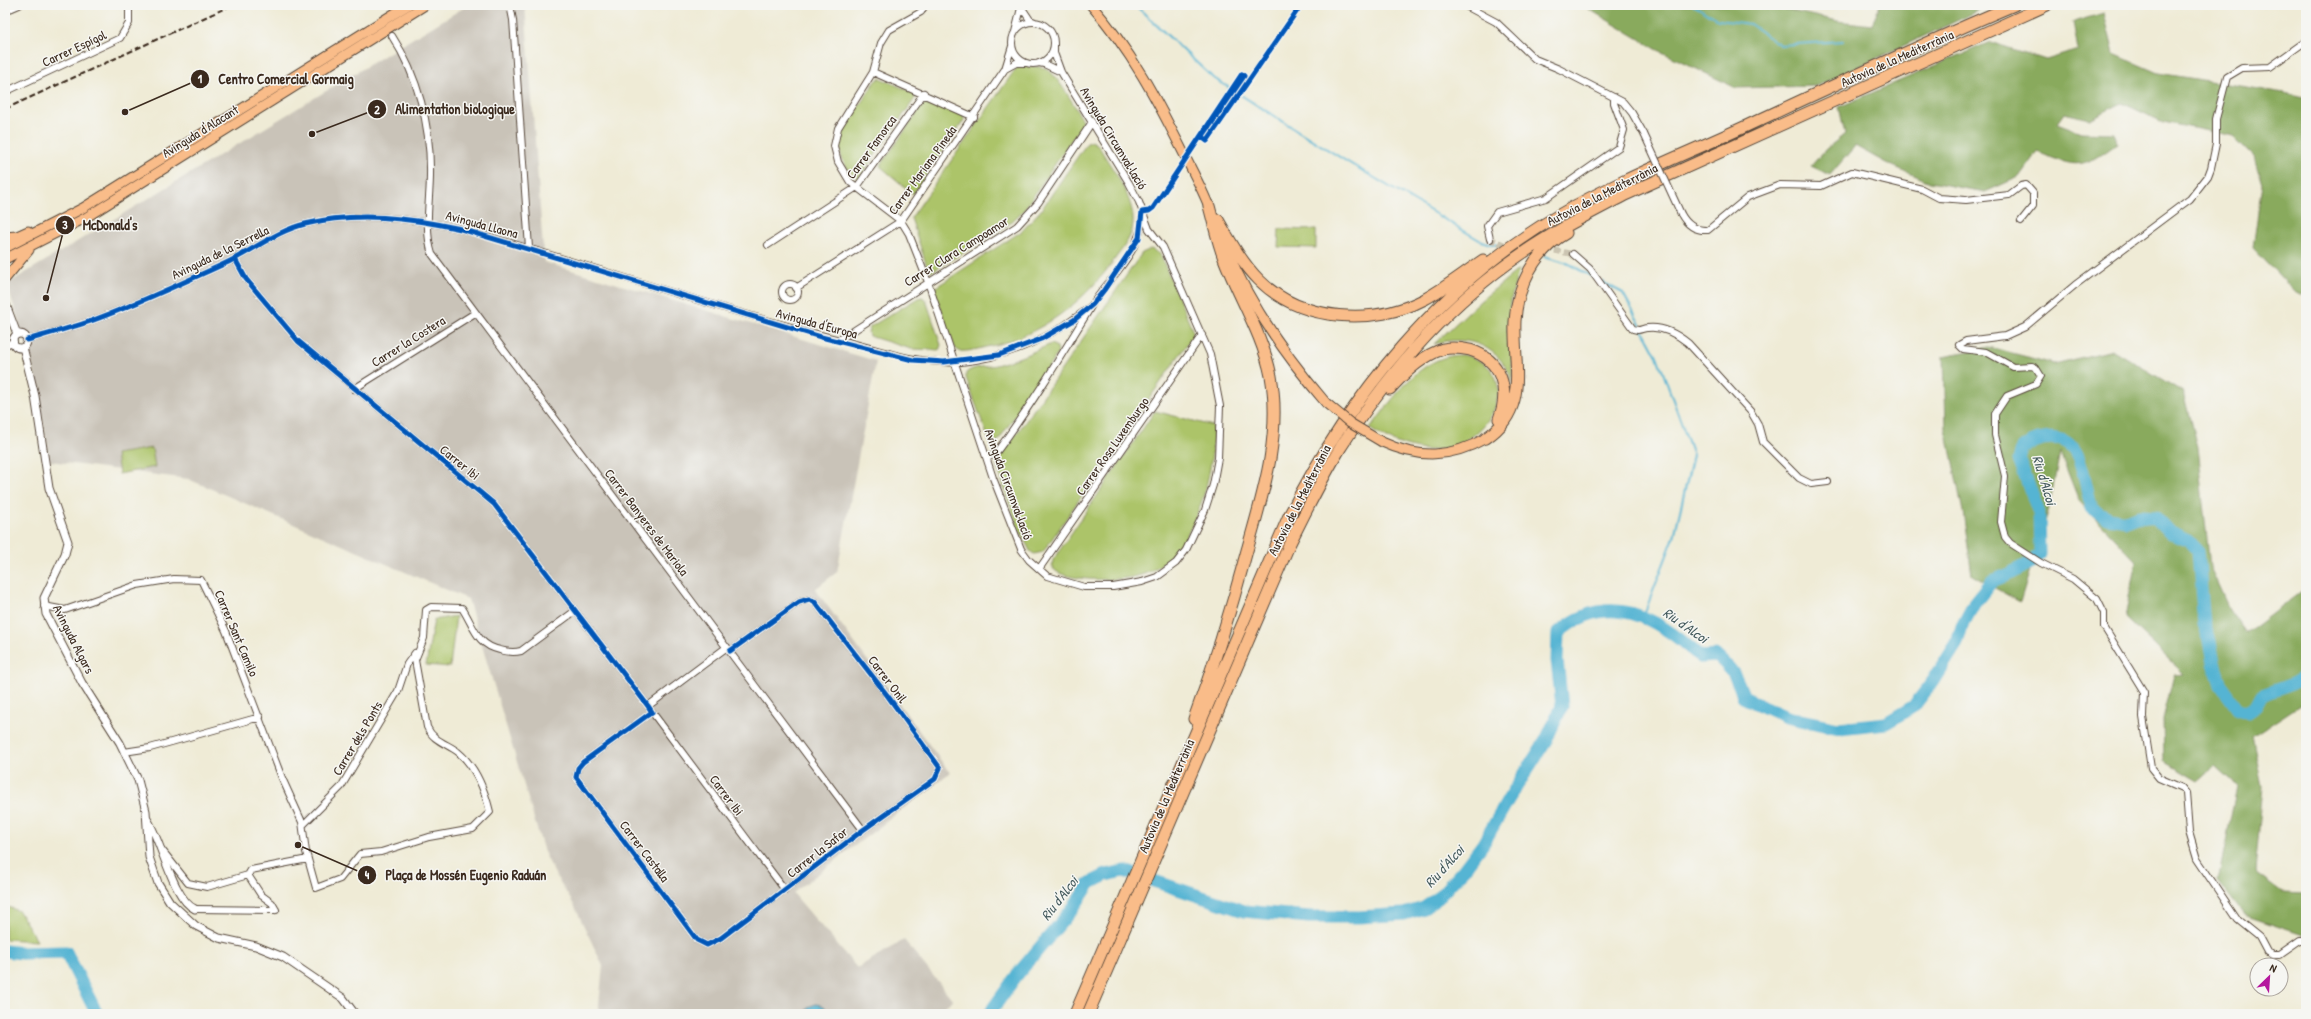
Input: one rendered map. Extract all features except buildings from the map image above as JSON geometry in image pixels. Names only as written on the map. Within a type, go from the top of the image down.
[{"type":"highway","name":"Autovia de la Mediterrània","points":[[1075,1014],[1161,810],[1170,777],[1288,518],[1309,477],[1351,410],[1389,361],[1438,307],[1509,247],[1584,201],[1814,94],[2014,5]]},
{"type":"highway","name":"Autovia de la Mediterrània","points":[[1088,1014],[1290,543],[1324,476],[1367,409],[1385,385],[1437,326],[1483,283],[1546,238],[1574,221],[1606,205],[2047,5]]},
{"type":"highway","points":[[1486,438],[1496,432],[1503,422],[1511,408],[1516,394],[1518,381],[1516,316],[1521,288],[1529,270],[1543,252],[1563,234],[1592,218],[1606,205]]},
{"type":"highway","points":[[1209,206],[1239,256],[1260,281],[1295,304],[1314,311],[1331,314],[1350,316],[1390,313],[1425,299],[1489,256],[1509,247]]},
{"type":"highway","points":[[1195,725],[1232,607],[1264,489],[1274,430],[1274,404],[1270,376],[1262,347],[1224,260],[1209,206]]},
{"type":"highway","points":[[1367,409],[1380,401],[1414,365],[1428,356],[1443,350],[1464,348],[1487,358],[1500,374],[1504,385],[1504,407],[1499,420],[1486,438]]},
{"type":"main road","name":"Avinguda d'Alacant","points":[[5,248],[58,221],[408,5]]},
{"type":"main road","name":"Avinguda d'Alacant","points":[[5,258],[33,246],[84,218],[426,5]]},
{"type":"main road","points":[[1091,5],[1126,48],[1147,80],[1209,206],[1233,265],[1268,328],[1295,367],[1326,403],[1350,423],[1382,442],[1408,451],[1440,454],[1467,448],[1486,438]]},
{"type":"main road","points":[[5,237],[17,236],[39,226],[58,221]]},
{"type":"main road","points":[[6,278],[33,246]]},
{"type":"main road","points":[[5,258],[9,264],[6,278]]},
{"type":"street","points":[[5,11],[19,5]]},
{"type":"street","name":"Carrer Espígol","points":[[5,92],[120,38],[129,23],[129,5]]},
{"type":"street","points":[[510,5],[513,20],[529,248]]},
{"type":"street","name":"Avinguda Circumval·lació","points":[[925,5],[921,12],[889,30],[880,43],[873,72],[842,120],[834,146],[841,169],[857,187],[901,221],[909,234],[928,282],[953,362],[1013,532],[1021,549],[1047,576],[1071,584],[1113,588],[1157,577],[1176,563],[1186,550],[1205,510],[1213,485],[1218,458],[1220,406],[1210,354],[1163,247],[1149,229],[1139,202],[1129,183],[1061,72],[1054,53],[1054,44]]},
{"type":"street","points":[[1464,5],[1496,22],[1535,59],[1559,69],[1623,102],[1632,113],[1644,134],[1681,214],[1687,224],[1693,228],[1708,230],[1748,197],[1780,185],[1821,186],[1852,172],[1922,189],[1939,198],[1966,200],[2009,195],[2021,186],[2026,185],[2033,193],[2033,206],[2021,221]]},
{"type":"street","points":[[1020,7],[1030,20],[1047,28],[1052,34],[1054,44],[1051,54],[1046,59],[1037,63]]},
{"type":"street","points":[[1020,7],[1012,42],[1015,54],[1028,63]]},
{"type":"street","points":[[1015,33],[1021,26],[1028,23],[1039,24]]},
{"type":"street","name":"Carrer Banyeres de Mariola","points":[[392,36],[405,56],[412,72],[426,122],[430,172],[429,222],[432,254],[863,830]]},
{"type":"street","points":[[2306,41],[2270,67],[2242,68],[2227,77],[2216,120],[2216,144],[2211,168],[2208,176],[2186,204],[2179,207],[2075,285],[2025,327],[2005,336],[1960,343],[1962,349],[1986,352],[2013,367],[2032,366],[2036,368],[2040,376],[2036,384],[2008,396],[1995,414],[1994,424],[2005,476],[2002,530],[2010,543],[2041,563],[2073,579],[2092,594],[2101,606],[2104,613],[2104,627],[2144,692],[2143,717],[2151,768],[2159,778],[2182,788],[2186,793],[2189,832],[2197,858],[2238,920],[2258,937],[2267,952],[2272,955],[2279,955],[2298,941],[2306,941]]},
{"type":"street","name":"Carrer Mariana Pineda","points":[[796,288],[901,221],[974,117],[1005,69],[1012,42]]},
{"type":"street","points":[[1005,69],[1016,63],[1037,63],[1044,64],[1061,72]]},
{"type":"street","points":[[873,72],[974,117]]},
{"type":"street","name":"Carrer Famorca","points":[[768,245],[857,187],[924,94]]},
{"type":"street","points":[[1490,239],[1487,226],[1497,212],[1546,198],[1619,147],[1624,130],[1614,103],[1614,97]]},
{"type":"street","name":"Carrer Clara Campoamor","points":[[839,340],[928,282],[1009,233],[1024,220],[1038,203],[1092,122]]},
{"type":"street","points":[[987,458],[995,454],[1041,388],[1093,304],[1139,238],[1142,212]]},
{"type":"street","name":"Avinguda de la Serrella","points":[[25,344],[97,318],[235,259],[289,230],[305,224],[368,217],[400,218],[429,222]]},
{"type":"street","name":"Avinguda Llaona","points":[[429,222],[529,248]]},
{"type":"street","name":"Avinguda d'Europa","points":[[529,248],[821,337],[839,340],[913,360],[953,362],[999,356],[1019,349],[1060,329],[1093,304]]},
{"type":"street","points":[[1573,254],[1590,269],[1633,329],[1638,330],[1645,328],[1663,330],[1679,336],[1688,343],[1751,412],[1758,424],[1763,442],[1799,478],[1811,484],[1828,482]]},
{"type":"street","name":"Carrer Ibi","points":[[235,259],[246,279],[290,334],[354,389],[494,504],[648,706],[785,890]]},
{"type":"street","points":[[5,302],[17,334],[14,342]]},
{"type":"street","name":"Carrer la Costera","points":[[354,389],[475,313]]},
{"type":"street","points":[[14,342],[17,347],[25,344],[24,334],[17,334]]},
{"type":"street","name":"Carrer Rosa Luxemburgo","points":[[1039,569],[1202,335]]},
{"type":"street","points":[[5,345],[14,342]]},
{"type":"street","name":"Avinguda Algars","points":[[25,344],[35,396],[49,488],[68,542],[65,554],[47,590],[44,606],[51,625],[82,683],[124,752],[141,790],[146,818],[149,857],[155,877],[170,902],[190,921],[219,938],[256,946],[283,957],[343,998],[355,1014]]},
{"type":"street","name":"Carrer Sant Camilo","points":[[44,606],[64,610],[155,581],[174,579],[201,580],[226,631],[260,717]]},
{"type":"street","name":"Carrer Onil","points":[[728,649],[799,602],[809,599],[818,604],[940,768]]},
{"type":"street","name":"Carrer dels Ponts","points":[[303,825],[341,786],[398,692],[407,664],[424,638],[426,610],[431,607],[462,608],[481,641],[492,648],[514,652],[521,650],[575,611]]},
{"type":"street","points":[[648,706],[728,649]]},
{"type":"street","points":[[124,752],[150,748],[260,717],[282,778],[303,825],[308,858],[316,888],[340,879],[360,854],[381,852],[429,837],[457,834],[473,829],[490,812],[483,789],[467,762],[458,752],[430,732],[415,666],[416,652]]},
{"type":"street","name":"Carrer Castalla","points":[[652,712],[578,768],[576,777],[702,944]]},
{"type":"street","name":"Carrer la Safor","points":[[702,944],[713,944],[863,830],[935,779],[940,768]]},
{"type":"street","name":"Avinguda Algars","points":[[146,818],[185,901],[195,909]]},
{"type":"street","points":[[159,846],[188,883],[207,887],[248,875],[250,870],[308,858]]},
{"type":"street","points":[[195,909],[276,910],[272,903],[261,895],[248,875]]},
{"type":"shaded area","points":[[468,5],[525,5],[544,262],[876,361],[837,572],[815,589],[950,773],[793,893],[857,968],[904,940],[953,1000],[935,1014],[598,1014],[603,966],[574,905],[556,876],[544,852],[468,599],[188,479],[50,461],[34,370],[7,284]]},
{"type":"green space","points":[[1582,5],[1766,5],[1837,21],[1872,25],[1880,5],[1977,5],[1978,11],[1817,86],[1736,88],[1656,49]]},
{"type":"green space","points":[[2104,13],[2114,54],[2158,73],[2284,93],[2304,98],[2306,101],[2306,297],[2296,293],[2253,248],[2262,184],[2254,157],[2233,136],[2163,122],[2122,103],[2090,119],[2064,113],[2057,123],[2081,132],[2115,133],[2117,143],[2105,152],[2087,162],[2079,164],[2062,161],[2037,152],[2019,177],[1985,192],[1930,182],[1886,163],[1855,146],[1830,175],[1811,166],[1826,149],[1845,134],[1839,107],[1990,42],[2046,60],[2078,50],[2073,22]]},
{"type":"green space","points":[[1017,67],[1039,67],[1045,68],[1049,71],[1066,92],[1083,123],[1024,210],[1008,225],[931,272],[927,267],[911,218]]},
{"type":"green space","points":[[880,78],[916,94],[916,97],[858,179],[848,169],[842,159],[840,149],[841,139],[844,129],[873,85]]},
{"type":"green space","points":[[927,99],[963,114],[964,120],[935,162],[932,161],[927,168],[930,170],[913,194],[880,166]]},
{"type":"green space","points":[[1092,141],[1098,145],[1115,173],[1130,204],[1133,214],[1133,224],[1131,233],[1125,245],[1091,288],[1060,315],[1043,326],[1006,342],[972,350],[959,351],[955,348],[935,292],[936,287],[1022,231],[1041,210],[1087,143]]},
{"type":"green space","points":[[1279,229],[1316,230],[1316,248],[1278,247]]},
{"type":"green space","points":[[1151,249],[1160,254],[1194,334],[1043,552],[1034,554],[1030,551],[1017,525],[997,466],[997,460],[1028,418],[1142,253]]},
{"type":"green space","points":[[1519,269],[1510,303],[1507,333],[1512,335],[1512,382],[1507,370],[1500,360],[1492,352],[1482,346],[1459,340],[1434,344],[1479,302]]},
{"type":"green space","points":[[922,297],[926,300],[941,345],[939,350],[911,349],[869,336],[868,332],[870,327]]},
{"type":"green space","points":[[1051,344],[1057,347],[1058,353],[998,441],[990,443],[966,378],[966,373],[976,368],[1010,361]]},
{"type":"green space","points":[[1989,347],[2054,364],[2113,350],[2183,392],[2197,447],[2210,567],[2229,609],[2246,633],[2303,590],[2306,581],[2306,703],[2300,705],[2253,736],[2263,786],[2255,872],[2282,892],[2306,893],[2306,936],[2244,915],[2218,881],[2237,786],[2215,766],[2198,781],[2164,761],[2163,719],[2174,675],[2184,674],[2125,617],[2136,561],[2079,501],[2060,452],[2048,512],[2020,602],[1972,575],[1963,512],[1946,429],[1944,356]]},
{"type":"green space","points":[[1463,355],[1483,363],[1495,376],[1498,391],[1495,407],[1486,423],[1472,437],[1454,446],[1425,450],[1400,444],[1370,429],[1398,392],[1421,370],[1434,362],[1448,357]]},
{"type":"green space","points":[[1155,411],[1213,426],[1213,445],[1206,486],[1200,508],[1191,527],[1180,545],[1167,560],[1144,574],[1120,579],[1088,579],[1058,573],[1052,567],[1053,560]]},
{"type":"green space","points":[[152,448],[155,467],[119,474],[116,454]]},
{"type":"green space","points":[[456,616],[450,667],[426,665],[434,620]]},
{"type":"green space","points":[[5,906],[19,911],[37,941],[5,939]]},
{"type":"water","points":[[816,1004],[824,1006],[829,1014],[805,1014],[808,1007]]},
{"type":"waterway","points":[[1135,5],[1212,77],[1346,161],[1481,241],[1505,247]]},
{"type":"waterway","points":[[1693,5],[1719,20],[1750,24],[1780,45],[1843,41]]},
{"type":"waterway","points":[[1544,256],[1565,262],[1593,277]]},
{"type":"waterway","points":[[1602,282],[1623,293],[1657,356],[1693,455],[1674,537],[1643,617]]},
{"type":"waterway","name":"Riu d'Alcoi","points":[[989,1014],[1017,975],[1073,908],[1090,883],[1106,875],[1124,871],[1244,911],[1309,917],[1360,917],[1404,914],[1424,908],[1438,898],[1464,869],[1483,844],[1508,800],[1546,740],[1562,706],[1557,660],[1558,633],[1577,620],[1595,613],[1614,611],[1632,614],[1650,620],[1667,630],[1700,657],[1717,656],[1733,674],[1739,684],[1743,697],[1786,717],[1839,728],[1886,723],[1914,706],[1933,681],[1957,643],[1962,626],[1974,604],[1992,581],[2012,573],[2030,563],[2040,554],[2039,513],[2019,460],[2022,448],[2038,440],[2054,438],[2062,440],[2069,444],[2074,450],[2081,465],[2092,508],[2108,518],[2127,521],[2139,516],[2155,517],[2169,532],[2189,541],[2198,551],[2204,624],[2210,641],[2214,663],[2221,685],[2238,709],[2247,712],[2256,706],[2262,695],[2298,682],[2306,674]]},
{"type":"waterway","name":"Riu d'Alcoi","points":[[5,951],[22,953],[66,952],[97,1014]]},
{"type":"tunnel","points":[[1490,239],[1508,246],[1529,249]]},
{"type":"tunnel","points":[[1546,249],[1573,254]]},
{"type":"railway","points":[[5,109],[232,5]]},
{"type":"cycle path","points":[[27,340],[67,329],[108,315],[224,264],[294,227],[325,220],[364,217],[403,219],[461,229],[821,337],[913,360],[944,362],[999,355],[1041,339],[1074,320],[1093,304],[1139,238],[1142,212],[1149,211],[1153,208],[1242,74],[1244,76],[1202,137],[1207,141],[1301,5]]},
{"type":"cycle path","points":[[235,259],[246,279],[298,341],[494,504],[648,706],[652,712],[583,762],[578,768],[576,777],[697,940],[707,945],[721,938],[863,830],[935,779],[940,768],[887,695],[814,601],[809,599],[799,602],[730,651]]},
{"type":"place","name":"Centro Comercial Gormaig","points":[[125,112]]},
{"type":"place","name":"Alimentation biologique","points":[[312,134]]},
{"type":"place","name":"McDonald's","points":[[46,298]]},
{"type":"place","name":"Plaça de Mossén Eugenio Raduán","points":[[298,845]]}]
